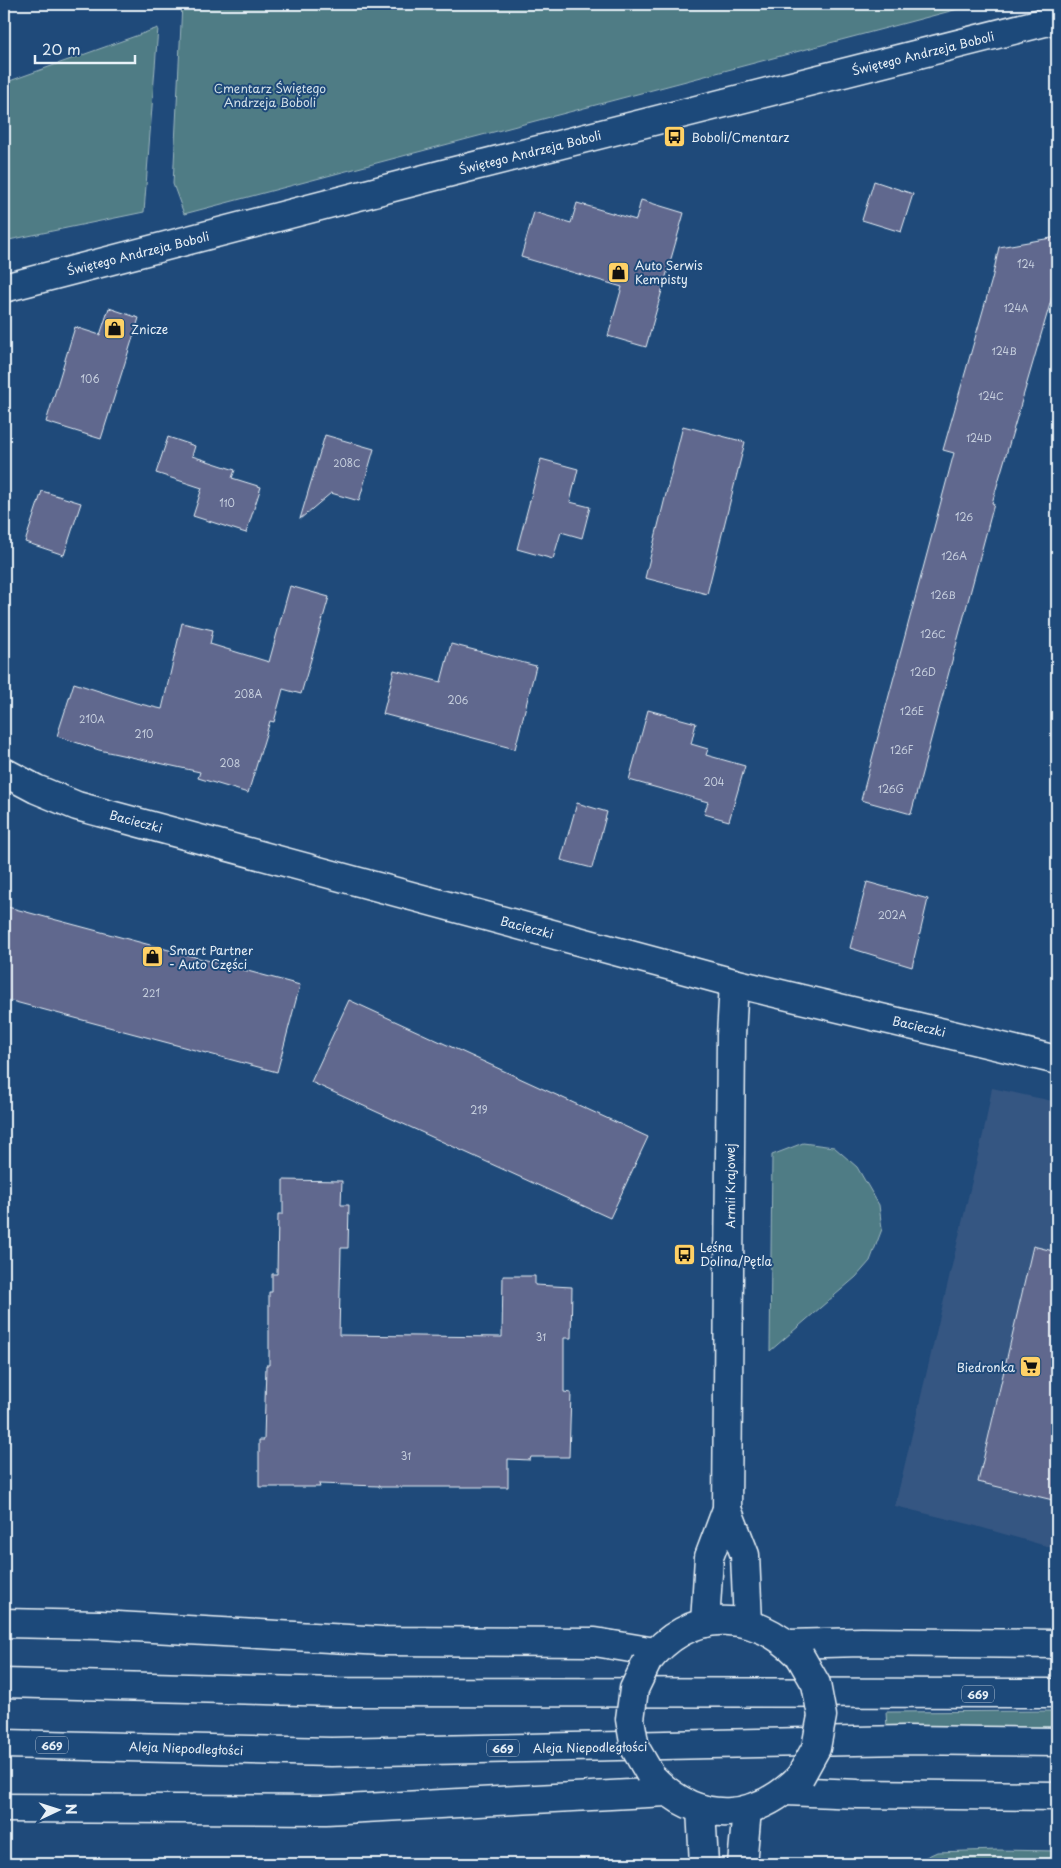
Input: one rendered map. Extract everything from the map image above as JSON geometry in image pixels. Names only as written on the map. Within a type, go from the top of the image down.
[{"type":"street","name":"Świętego Andrzeja Boboli","points":[[4,288],[461,169],[1057,19]]},
{"type":"street","name":"Bacieczki","points":[[4,772],[36,790],[77,806],[734,983],[1057,1060]]},
{"type":"street","name":"Armii Krajowej","points":[[705,1623],[709,1557],[727,1509],[730,1036],[734,983]]},
{"type":"street","name":"Armii Krajowej","points":[[727,1509],[745,1555],[748,1623]]},
{"type":"street","points":[[727,1620],[748,1623],[769,1631],[794,1650],[816,1684],[822,1716],[816,1748],[793,1784],[768,1802],[747,1810],[724,1812],[701,1809],[683,1802],[658,1783],[635,1748],[630,1719],[634,1689],[651,1657],[669,1639],[686,1629],[705,1623],[727,1620]]},
{"type":"street","points":[[4,1622],[100,1625],[383,1641],[595,1642],[651,1657]]},
{"type":"street","points":[[794,1650],[861,1642],[1057,1644]]},
{"type":"street","name":"669","points":[[4,1682],[336,1692],[1057,1693]]},
{"type":"street","name":"Aleja Niepodległości","points":[[4,1744],[331,1752],[905,1740],[1057,1742]]},
{"type":"street","points":[[4,1808],[326,1810],[658,1783]]},
{"type":"street","points":[[793,1784],[858,1794],[1057,1796]]},
{"type":"street","points":[[701,1809],[704,1864]]},
{"type":"street","points":[[742,1864],[747,1810]]},
{"type":"shaded area","points":[[992,1088],[1057,1102],[1057,1549],[969,1524],[895,1506],[985,1126]]},
{"type":"green space","name":"Cmentarz Świętego Andrzeja Boboli","points":[[182,4],[977,4],[184,214],[173,184]]},
{"type":"green space","points":[[158,28],[144,212],[4,241],[4,83]]},
{"type":"green space","points":[[803,1143],[834,1147],[857,1167],[879,1205],[882,1229],[870,1261],[856,1277],[770,1351],[772,1155]]},
{"type":"green space","points":[[1057,1711],[1057,1727],[887,1728],[886,1712]]},
{"type":"green space","points":[[1057,1851],[1057,1864],[911,1864],[937,1852]]},
{"type":"building","points":[[874,181],[913,194],[901,232],[862,220]]},
{"type":"building","name":"Auto Serwis Kempisty","points":[[641,200],[684,213],[646,347],[608,336],[622,287],[521,257],[534,212],[571,223],[577,203],[636,220]]},
{"type":"building","points":[[1057,237],[1057,280],[992,503],[994,504],[911,814],[861,800],[954,453],[943,450],[992,279],[999,247]]},
{"type":"building","points":[[109,308],[139,318],[101,439],[46,422],[75,327],[100,335]]},
{"type":"building","points":[[683,426],[745,442],[707,594],[645,578]]},
{"type":"building","points":[[325,435],[374,449],[359,501],[331,493],[300,519]]},
{"type":"building","points":[[168,437],[195,446],[192,456],[235,470],[232,478],[261,487],[246,533],[193,516],[202,488],[156,473]]},
{"type":"building","points":[[541,459],[578,469],[570,502],[590,507],[582,538],[561,532],[553,559],[517,549]]},
{"type":"building","points":[[42,491],[81,503],[64,555],[25,542]]},
{"type":"building","points":[[290,586],[329,597],[301,694],[283,689],[274,722],[270,721],[248,793],[198,778],[200,772],[99,750],[57,736],[74,683],[136,703],[162,709],[182,623],[213,630],[210,644],[269,662]]},
{"type":"building","points":[[451,644],[536,666],[515,749],[383,714],[394,670],[441,682]]},
{"type":"building","points":[[648,710],[696,723],[691,744],[708,749],[706,755],[745,766],[729,821],[704,814],[708,802],[629,780]]},
{"type":"building","points":[[577,803],[607,812],[592,868],[561,860]]},
{"type":"building","points":[[867,882],[928,899],[912,967],[850,948]]},
{"type":"building","points":[[4,906],[300,985],[277,1072],[4,999]]},
{"type":"building","points":[[349,1000],[648,1137],[610,1218],[311,1082]]},
{"type":"building","points":[[283,1180],[342,1181],[341,1205],[349,1205],[348,1248],[341,1248],[339,1335],[502,1337],[503,1276],[535,1276],[535,1285],[572,1287],[571,1338],[564,1338],[564,1392],[571,1393],[569,1457],[531,1457],[530,1460],[508,1459],[508,1487],[379,1487],[319,1484],[320,1487],[259,1487],[259,1440],[264,1440],[266,1365],[269,1365],[269,1292],[272,1292],[272,1274],[277,1274],[278,1214],[283,1214]]},
{"type":"building","name":"Biedronka","points":[[1033,1246],[1057,1252],[1057,1501],[978,1482]]},
{"type":"place","name":"Boboli/Cmentarz","points":[[675,137]]},
{"type":"place","name":"Auto Serwis Kempisty","points":[[619,272]]},
{"type":"place","name":"Znicze","points":[[115,329]]},
{"type":"place","name":"Smart Partner - Auto Części","points":[[153,957]]},
{"type":"place","name":"Leśna Dolina/Pętla","points":[[684,1254]]},
{"type":"place","name":"Biedronka","points":[[1031,1367]]}]
